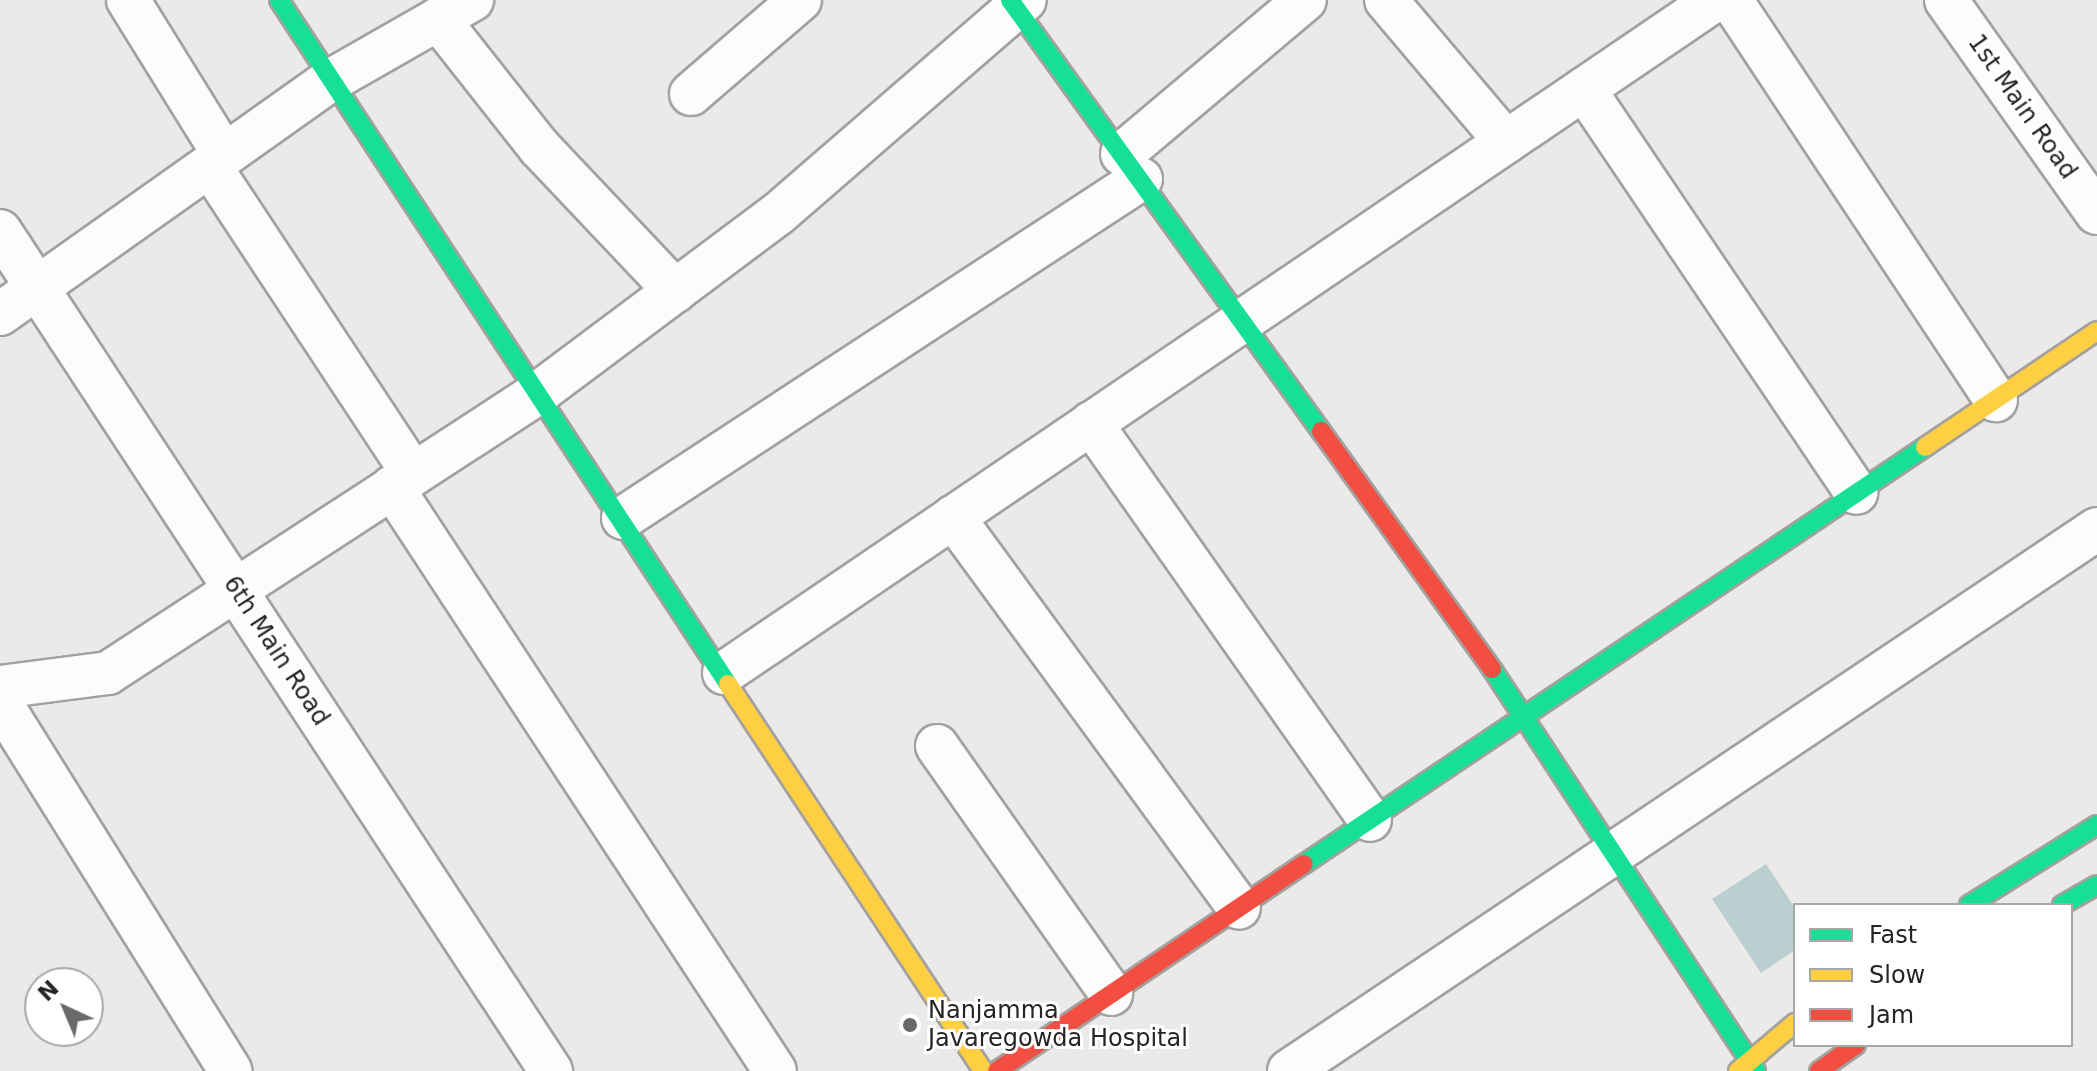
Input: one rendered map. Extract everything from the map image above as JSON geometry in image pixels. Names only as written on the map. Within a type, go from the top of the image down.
[{"type":"street","points":[[128,0],[217,161],[403,481],[775,1071]]},
{"type":"street","points":[[279,0],[328,82],[541,391],[983,1071]]},
{"type":"street","points":[[691,94],[800,0]]},
{"type":"street","points":[[623,518],[1131,166],[1305,0]]},
{"type":"street","points":[[1386,0],[1506,142]]},
{"type":"street","points":[[724,673],[1715,0]]},
{"type":"street","points":[[1731,0],[1996,400]]},
{"type":"street","name":"1st Main Road","points":[[1946,0],[2097,213]]},
{"type":"street","points":[[0,687],[108,673],[541,391],[779,213],[1017,3],[1526,716],[1748,1068],[1793,1025]]},
{"type":"street","points":[[0,314],[328,82],[455,10],[540,148],[675,291]]},
{"type":"street","points":[[1584,89],[1856,493]]},
{"type":"street","name":"6th Main Road","points":[[0,231],[551,1071]]},
{"type":"street","points":[[997,1071],[2097,331]]},
{"type":"street","points":[[1091,423],[1370,820]]},
{"type":"street","points":[[953,517],[1239,908]]},
{"type":"street","points":[[1289,1071],[1609,852],[2097,529]]},
{"type":"street","points":[[0,702],[231,1071]]},
{"type":"street","points":[[937,746],[1111,994]]},
{"type":"street","points":[[1972,903],[2097,825]]},
{"type":"street","points":[[2066,903],[2097,885]]},
{"type":"street","points":[[1819,1071],[1853,1047]]},
{"type":"building","points":[[1766,864],[1793,905],[1793,951],[1761,973],[1712,899]]},
{"type":"traffic: fast","points":[[279,0],[728,684]]},
{"type":"traffic: fast","points":[[1010,0],[1321,431]]},
{"type":"traffic: fast","points":[[1304,864],[1925,447]]},
{"type":"traffic: fast","points":[[1492,669],[1756,1071]]},
{"type":"traffic: fast","points":[[1972,903],[2097,825]]},
{"type":"traffic: fast","points":[[2066,903],[2097,885]]},
{"type":"traffic: slow","points":[[1925,447],[2097,331]]},
{"type":"traffic: slow","points":[[728,684],[983,1071]]},
{"type":"traffic: slow","points":[[1738,1071],[1793,1025]]},
{"type":"traffic: jam","points":[[1321,431],[1492,669]]},
{"type":"traffic: jam","points":[[997,1071],[1304,864]]},
{"type":"traffic: jam","points":[[1819,1071],[1853,1047]]},
{"type":"place","name":"Nanjamma Javaregowda Hospital","points":[[910,1025]]}]
